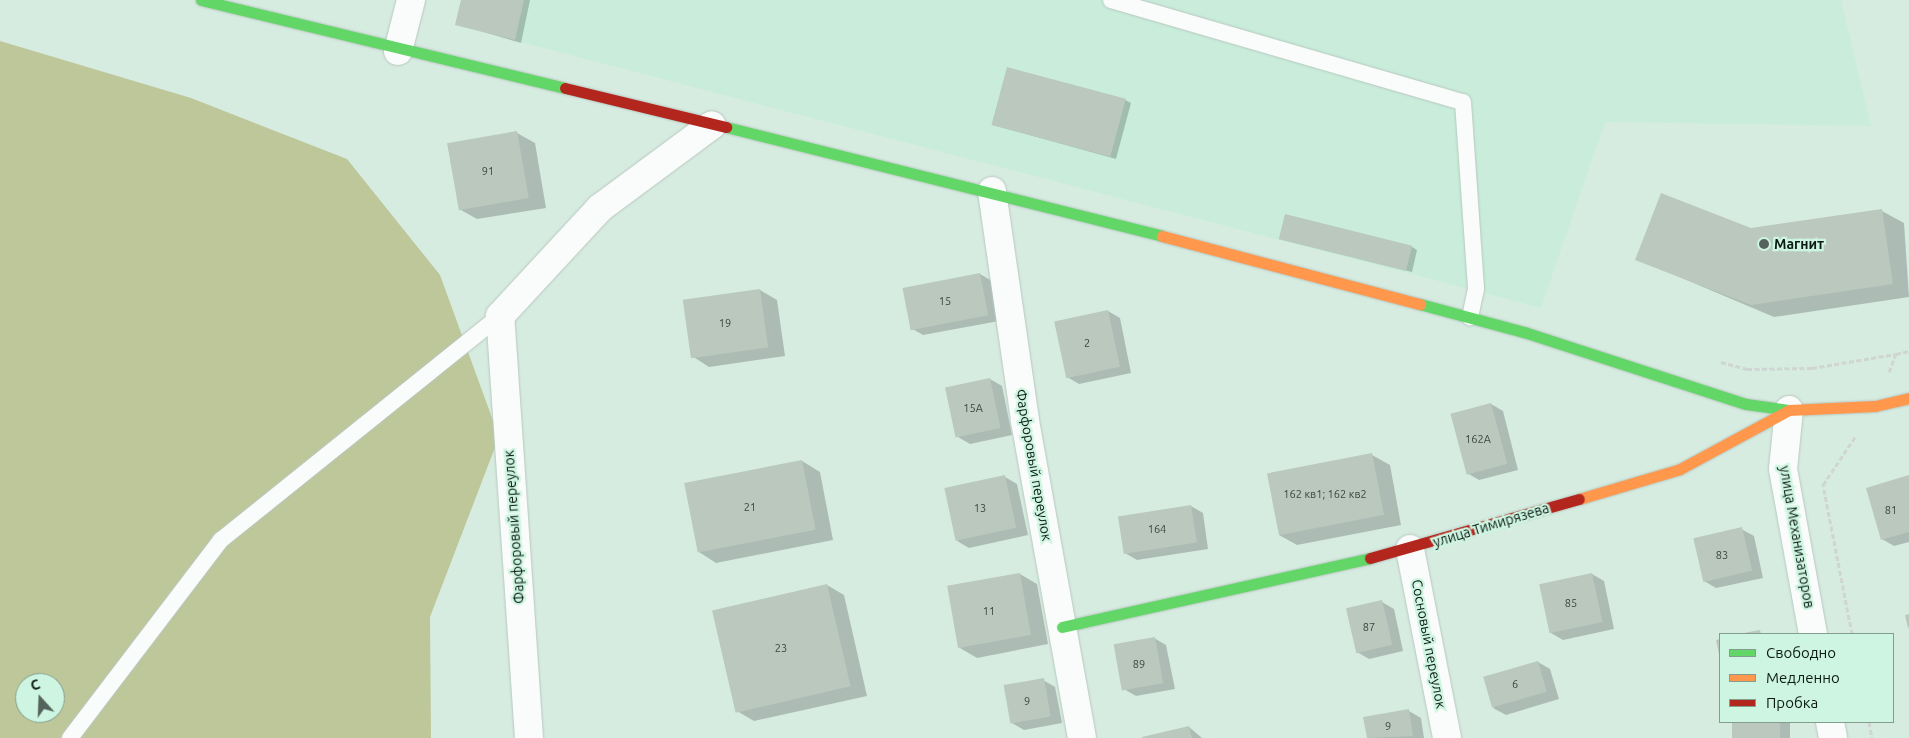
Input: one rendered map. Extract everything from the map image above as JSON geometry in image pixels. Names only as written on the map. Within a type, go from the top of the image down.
[{"type":"street","points":[[201,0],[398,51],[992,191],[1470,317],[1746,404],[1789,410]]},
{"type":"street","points":[[398,51],[411,0]]},
{"type":"street","points":[[500,316],[600,208],[712,125]]},
{"type":"street","name":"Фарфоровый переулок","points":[[992,191],[1025,421],[1082,738]]},
{"type":"street","name":"Фарфоровый переулок","points":[[500,316],[529,738]]},
{"type":"street","name":"улица Тимирязева","points":[[1062,627],[1410,549],[1680,469],[1789,410],[1876,406],[1909,398]]},
{"type":"street","name":"улица Механизаторов","points":[[1789,410],[1782,469],[1814,633]]},
{"type":"street","name":"Сосновый переулок","points":[[1410,549],[1447,738]]},
{"type":"street","points":[[1830,723],[1833,738]]},
{"type":"lane","points":[[1111,0],[1463,102],[1476,289],[1470,317]]},
{"type":"lane","points":[[70,738],[221,540],[500,316]]},
{"type":"path","points":[[1710,360],[1747,369],[1812,368],[1909,351]]},
{"type":"path","points":[[1852,633],[1823,485],[1876,406],[1896,354]]},
{"type":"path","points":[[1869,723],[1872,738]]},
{"type":"shaded area","points":[[461,0],[1841,0],[1871,126],[1605,122],[1541,308],[455,25]]},
{"type":"shaded area","points":[[0,41],[191,98],[347,159],[440,275],[499,437],[430,617],[431,738],[0,738]]},
{"type":"building","points":[[461,0],[524,0],[515,40],[455,25]]},
{"type":"building","points":[[1007,67],[1126,99],[1110,157],[991,125]]},
{"type":"building","points":[[517,131],[529,198],[459,210],[447,143]]},
{"type":"building","name":"Магнит","points":[[1661,193],[1751,228],[1882,209],[1893,284],[1751,305],[1635,260]]},
{"type":"building","points":[[1285,214],[1412,246],[1406,271],[1279,239]]},
{"type":"building","points":[[980,273],[988,315],[911,330],[902,288]]},
{"type":"building","points":[[760,289],[768,347],[691,358],[683,300]]},
{"type":"building","points":[[1108,310],[1120,367],[1066,378],[1054,321]]},
{"type":"building","points":[[990,378],[1001,428],[956,437],[945,388]]},
{"type":"building","points":[[1491,403],[1507,464],[1467,475],[1450,414]]},
{"type":"building","points":[[1372,453],[1384,515],[1279,535],[1267,473]]},
{"type":"building","points":[[802,460],[816,530],[698,553],[684,483]]},
{"type":"building","points":[[1005,475],[1016,528],[956,541],[944,488]]},
{"type":"building","points":[[1909,475],[1909,532],[1881,540],[1866,488]]},
{"type":"building","points":[[1191,505],[1197,543],[1124,554],[1118,517]]},
{"type":"building","points":[[1742,527],[1752,571],[1703,582],[1693,538]]},
{"type":"building","points":[[1020,573],[1031,635],[958,648],[947,586]]},
{"type":"building","points":[[1592,573],[1602,622],[1550,633],[1539,584]]},
{"type":"building","points":[[827,584],[851,686],[736,713],[712,611]]},
{"type":"building","points":[[1382,600],[1392,645],[1356,653],[1346,608]]},
{"type":"building","points":[[1909,614],[1909,627],[1908,628],[1905,615]]},
{"type":"building","points":[[1760,630],[1761,633],[1744,633]]},
{"type":"building","points":[[1155,637],[1163,683],[1122,691],[1114,644]]},
{"type":"building","points":[[1719,639],[1719,654],[1716,640]]},
{"type":"building","points":[[1538,661],[1547,692],[1492,707],[1483,677]]},
{"type":"building","points":[[1044,678],[1051,716],[1010,724],[1004,685]]},
{"type":"building","points":[[1409,709],[1413,736],[1367,738],[1363,717]]},
{"type":"building","points":[[1732,723],[1780,723],[1780,738],[1732,738]]},
{"type":"building","points":[[1189,726],[1192,738],[1142,738],[1142,737]]},
{"type":"traffic: fast","points":[[201,0],[565,88]]},
{"type":"traffic: fast","points":[[726,127],[1162,236]]},
{"type":"traffic: fast","points":[[1420,304],[1524,332],[1746,404],[1789,410]]},
{"type":"traffic: fast","points":[[1062,627],[1370,558]]},
{"type":"traffic: slow","points":[[1162,236],[1420,304]]},
{"type":"traffic: slow","points":[[1579,499],[1680,469],[1789,410],[1875,406],[1909,398]]},
{"type":"traffic: jam","points":[[565,88],[726,127]]},
{"type":"traffic: jam","points":[[1370,558],[1579,499]]},
{"type":"place","name":"Магнит","points":[[1764,244]]}]
